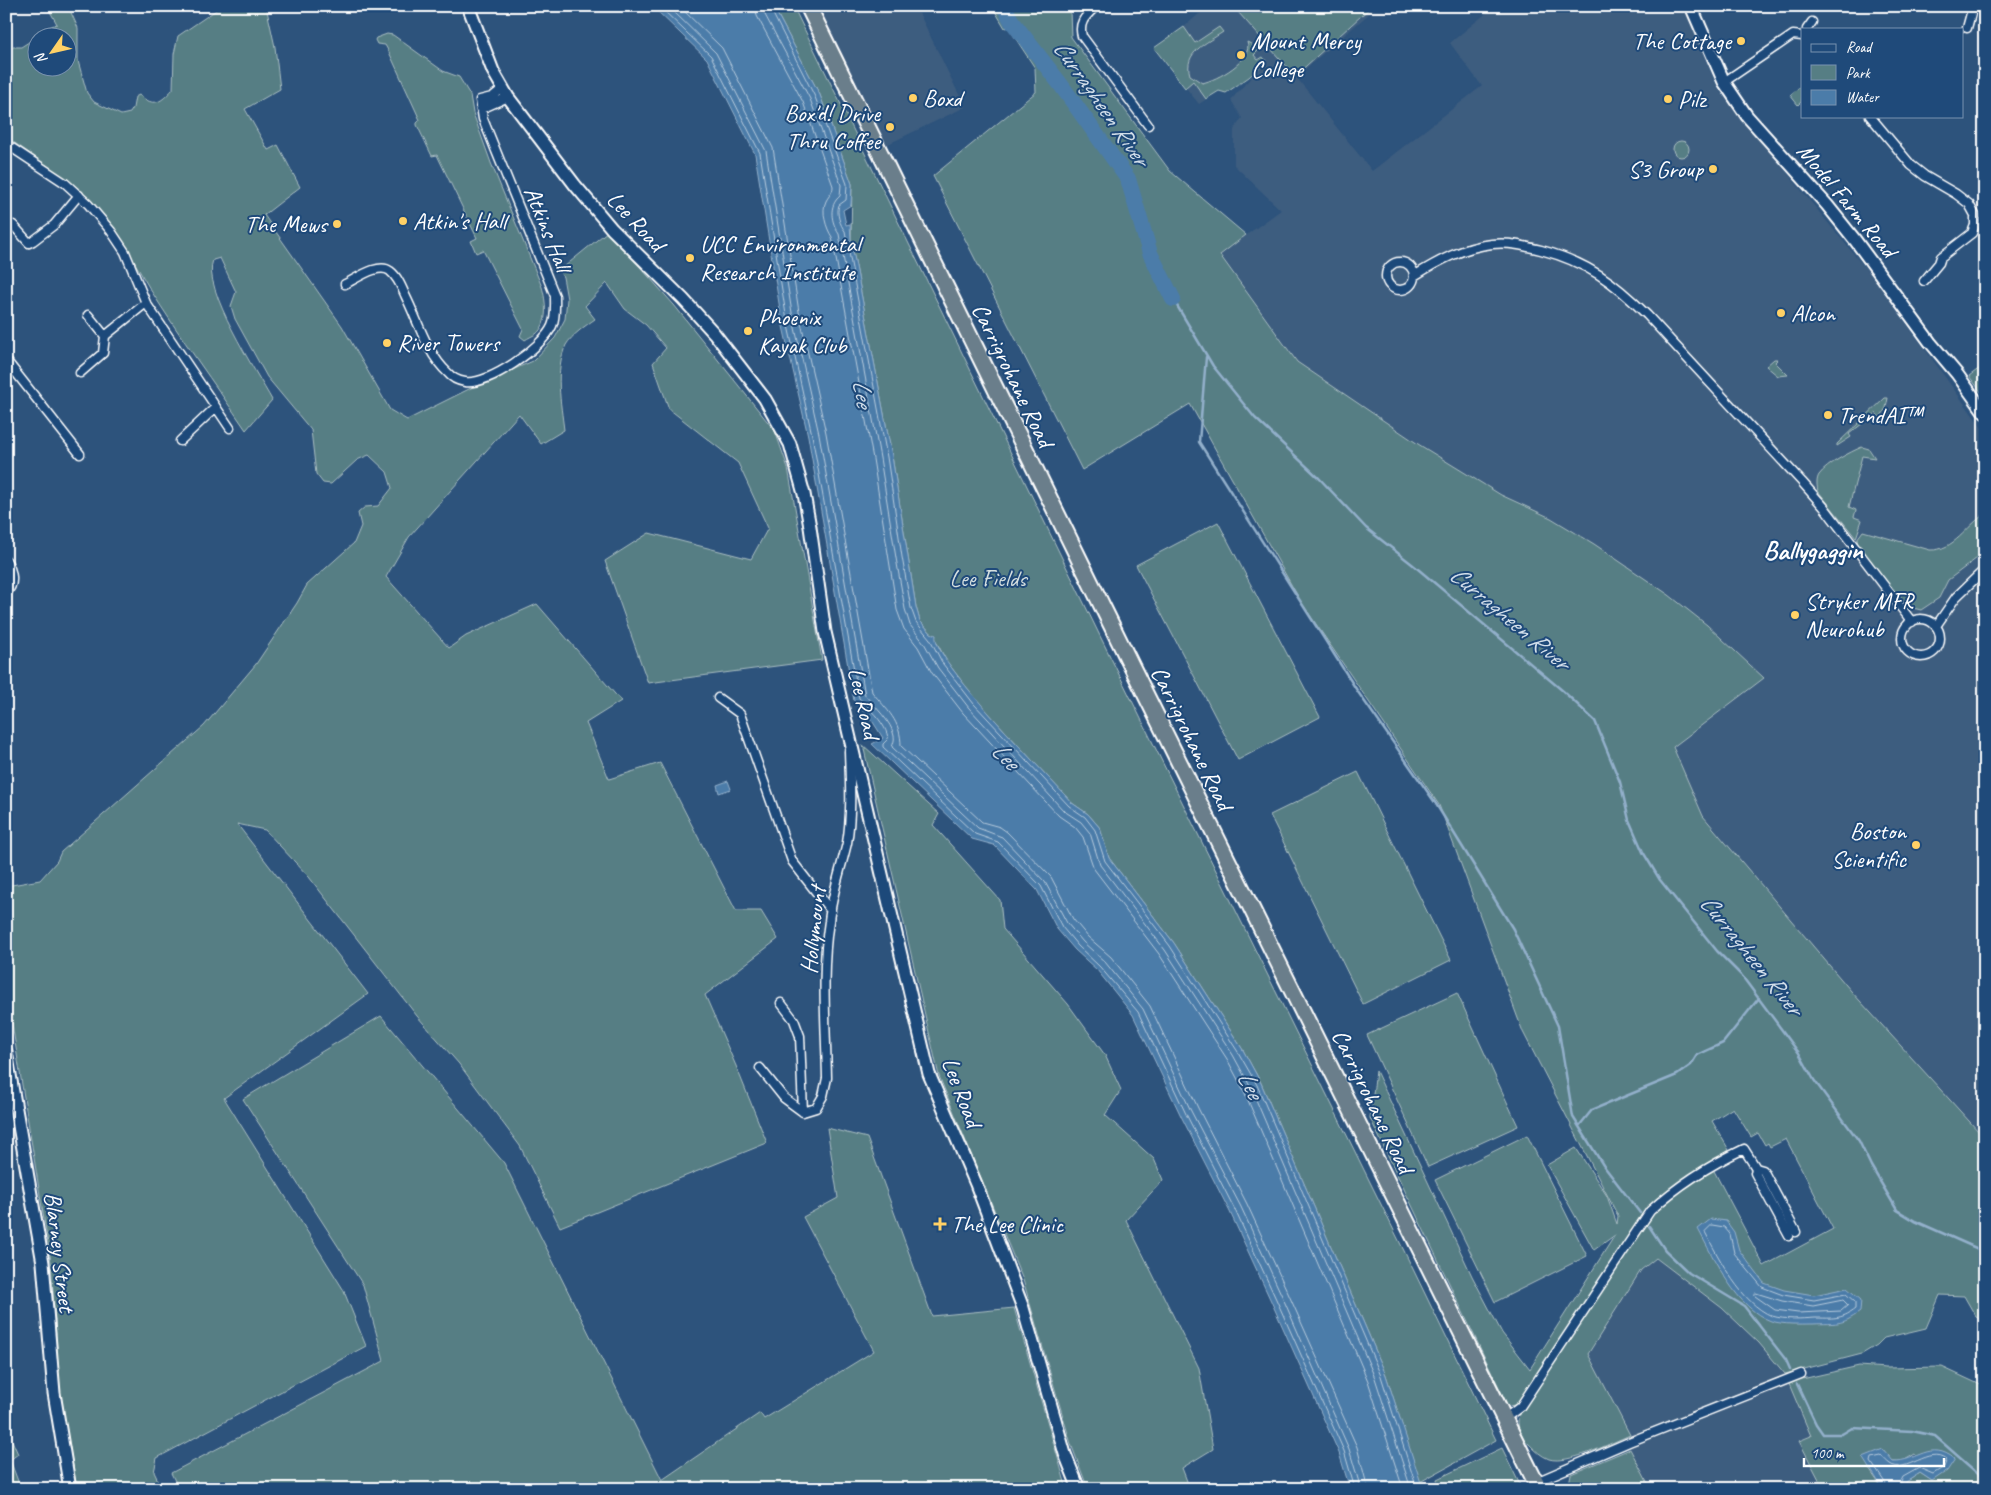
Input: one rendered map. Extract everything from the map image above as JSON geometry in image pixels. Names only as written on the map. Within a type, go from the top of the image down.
[{"type":"highway","name":"Carrigrohane Road","points":[[808,6],[1132,667],[1537,1485]]},
{"type":"street","name":"Lee Road","points":[[468,6],[490,64],[505,93],[575,185],[612,229],[695,311],[714,333],[764,399],[790,444],[804,494],[825,632],[929,1074],[976,1184],[1023,1308],[1065,1454],[1079,1489]]},
{"type":"street","points":[[1096,6],[1082,20],[1082,36],[1148,125]]},
{"type":"street","name":"Model Farm Road","points":[[1690,6],[1724,82],[1747,116],[1827,205],[1985,413]]},
{"type":"street","points":[[1967,28],[1971,7]]},
{"type":"street","points":[[1724,82],[1793,35],[1801,36]]},
{"type":"street","name":"Atkins Hall","points":[[345,284],[376,269],[391,271],[398,281],[428,344],[440,364],[448,374],[459,380],[472,382],[487,378],[523,355],[545,337],[552,326],[555,314],[554,296],[483,119],[480,100],[505,93]]},
{"type":"street","points":[[482,109],[505,93]]},
{"type":"street","points":[[1872,118],[1911,165],[1969,204],[1975,215],[1975,225],[1972,233],[1941,257],[1939,263],[1924,281]]},
{"type":"street","points":[[6,144],[65,183],[98,214],[122,245],[146,303],[230,428]]},
{"type":"street","points":[[13,225],[26,241],[30,243],[54,225],[79,195]]},
{"type":"street","points":[[1414,276],[1447,257],[1490,244],[1509,243],[1564,256],[1598,272],[1625,293],[1647,315],[1802,482],[1824,507],[1912,622]]},
{"type":"street","points":[[80,373],[103,353],[105,336],[146,303]]},
{"type":"street","points":[[88,315],[105,336]]},
{"type":"street","points":[[6,360],[80,454]]},
{"type":"street","points":[[180,440],[216,407]]},
{"type":"street","points":[[6,560],[11,569],[12,578],[10,589],[6,593]]},
{"type":"street","points":[[1936,626],[1956,597],[1985,569]]},
{"type":"street","points":[[1927,620],[1936,626],[1940,638],[1939,644],[1931,654],[1920,657],[1910,653],[1903,643],[1904,631],[1912,622],[1927,620]]},
{"type":"street","points":[[718,698],[740,714],[792,861],[831,911]]},
{"type":"street","name":"Hollymount","points":[[781,1003],[794,1020],[800,1036],[803,1112],[816,1108],[823,1096],[827,1078],[825,962],[831,911],[847,842],[850,792],[849,746],[851,742]]},
{"type":"street","name":"Blarney Street","points":[[6,1052],[43,1263],[54,1392],[70,1489]]},
{"type":"street","points":[[760,1068],[784,1098],[803,1112]]},
{"type":"street","points":[[1504,1419],[1520,1407],[1650,1211],[1667,1195],[1723,1159],[1744,1149],[1756,1168],[1755,1173],[1792,1234]]},
{"type":"street","points":[[1537,1485],[1629,1442],[1801,1374]]},
{"type":"shaded area","points":[[818,6],[928,6],[918,11],[965,107],[886,145]]},
{"type":"shaded area","points":[[1208,6],[1378,6],[1296,77],[1372,171],[1482,86],[1450,43],[1495,6],[1683,6],[1718,89],[1871,275],[1985,432],[1985,1136],[1979,1132],[1851,991],[1703,816],[1673,747],[1763,679],[1707,625],[1669,595],[1594,544],[1551,518],[1501,495],[1418,444],[1297,362],[1220,254],[1281,210],[1234,165],[1234,130],[1242,118],[1231,100],[1261,66],[1226,93],[1219,91],[1199,104],[1154,48],[1184,27]]},
{"type":"shaded area","points":[[1656,1258],[1722,1308],[1759,1343],[1785,1374],[1811,1436],[1799,1441],[1824,1489],[1651,1489],[1630,1449],[1630,1435],[1588,1354],[1641,1270]]},
{"type":"green space","points":[[47,6],[68,6],[78,28],[46,28],[57,24]]},
{"type":"green space","points":[[222,6],[266,6],[275,47],[280,89],[245,109],[268,150],[278,145],[300,187],[264,215],[342,326],[390,410],[407,420],[471,388],[533,361],[555,338],[565,319],[567,299],[563,277],[559,271],[608,231],[674,305],[775,431],[788,468],[822,660],[648,683],[605,561],[649,533],[751,559],[768,528],[738,463],[669,409],[653,363],[666,348],[646,325],[625,309],[607,283],[585,306],[595,319],[572,338],[566,345],[562,355],[559,387],[564,430],[541,444],[519,414],[409,537],[386,577],[449,648],[466,636],[537,604],[621,701],[586,723],[609,779],[660,763],[736,911],[761,911],[778,939],[705,995],[767,1143],[560,1227],[520,1146],[459,1064],[417,1016],[309,877],[265,830],[237,824],[368,994],[224,1098],[343,1289],[366,1346],[157,1458],[154,1472],[162,1489],[77,1489],[60,1394],[51,1262],[6,987],[6,886],[40,880],[57,861],[61,852],[204,726],[256,664],[307,585],[354,543],[361,526],[358,513],[365,507],[378,506],[392,488],[387,472],[369,455],[357,460],[331,484],[323,483],[316,474],[311,430],[267,377],[235,319],[231,306],[236,292],[220,258],[213,260],[211,273],[222,309],[272,400],[246,430],[161,307],[122,240],[101,212],[68,181],[6,137],[6,47],[21,47],[28,43],[28,78],[78,78],[78,61],[87,93],[94,102],[121,115],[130,113],[135,97],[139,95],[149,101],[158,102],[173,89],[174,54],[178,36]]},
{"type":"green space","name":"Lee Fields","points":[[773,6],[793,6],[1100,636],[1496,1440],[1420,1482],[1386,1375],[1261,1083],[1243,1050],[1174,943],[1109,858],[1100,828],[1088,814],[1072,803],[977,701],[947,662],[933,635],[920,621],[916,607],[892,456],[851,240],[852,184],[820,95]]},
{"type":"green space","points":[[992,6],[1067,6],[1070,11],[1071,37],[1170,171],[1246,235],[1220,255],[1297,362],[1418,444],[1501,495],[1551,518],[1594,544],[1669,595],[1707,625],[1764,678],[1673,747],[1703,816],[1851,991],[1979,1132],[1985,1136],[1985,1322],[1976,1317],[1964,1296],[1940,1295],[1926,1328],[1884,1338],[1877,1345],[1862,1354],[1785,1374],[1759,1343],[1722,1308],[1656,1258],[1641,1270],[1588,1354],[1630,1435],[1590,1452],[1557,1460],[1543,1456],[1524,1438],[1519,1427],[1519,1414],[1653,1214],[1671,1197],[1713,1169],[1764,1266],[1833,1229],[1786,1139],[1770,1147],[1768,1143],[1765,1145],[1758,1133],[1751,1137],[1733,1108],[1712,1121],[1729,1150],[1663,1195],[1521,1399],[1515,1405],[1508,1406],[1370,1118],[1376,1071],[1472,1276],[1502,1333],[1530,1369],[1615,1235],[1594,1250],[1547,1165],[1576,1148],[1607,1196],[1617,1224],[1618,1216],[1523,1032],[1439,805],[1301,602],[1190,404],[1082,470],[933,176],[1036,92],[1035,68],[1008,27],[1005,28]]},
{"type":"green space","points":[[1245,6],[1372,6],[1295,76],[1238,12]]},
{"type":"green space","points":[[1184,27],[1195,43],[1219,27],[1223,32],[1198,49],[1190,60],[1190,75],[1202,83],[1216,78],[1240,62],[1248,49],[1247,42],[1258,51],[1254,55],[1258,60],[1263,57],[1266,61],[1249,77],[1226,93],[1219,91],[1206,99],[1193,81],[1185,88],[1154,48]]},
{"type":"green space","points":[[387,34],[393,35],[443,71],[459,77],[470,95],[473,113],[491,163],[542,287],[545,318],[540,330],[525,340],[520,336],[523,329],[483,250],[476,253],[471,241],[477,238],[437,155],[432,156],[417,125],[420,120],[389,52],[385,45],[377,44],[375,40]]},
{"type":"green space","points":[[1801,86],[1801,102],[1798,105],[1790,95]]},
{"type":"green space","points":[[1681,141],[1687,143],[1689,149],[1687,155],[1681,157],[1675,155],[1673,149],[1675,143]]},
{"type":"green space","points":[[1774,359],[1778,359],[1775,362],[1788,375],[1778,376],[1766,366]]},
{"type":"green space","points":[[1985,366],[1985,397],[1969,376]]},
{"type":"green space","points":[[1885,398],[1888,398],[1886,408],[1880,418],[1876,413],[1849,434],[1851,437],[1837,446],[1837,444]]},
{"type":"green space","points":[[1862,447],[1869,449],[1875,458],[1862,456],[1849,507],[1856,510],[1854,517],[1862,520],[1856,538],[1818,491],[1817,481],[1819,475],[1827,467]]},
{"type":"green space","points":[[1985,514],[1985,552],[1948,580],[1939,598],[1921,610],[1909,607],[1894,593],[1858,545],[1857,539],[1863,531],[1930,550],[1938,549],[1953,542]]},
{"type":"green space","points":[[1218,522],[1320,717],[1238,760],[1136,565]]},
{"type":"green space","points":[[863,745],[939,814],[933,825],[1000,900],[1003,929],[1068,1004],[1105,1055],[1121,1090],[1105,1115],[1154,1159],[1163,1180],[1126,1220],[1199,1368],[1213,1449],[1182,1468],[1190,1489],[1088,1489],[1071,1444],[1023,1280],[939,1076]]},
{"type":"green space","points":[[1358,772],[1451,960],[1363,1004],[1270,815]]},
{"type":"green space","points":[[1457,993],[1518,1126],[1428,1167],[1367,1035]]},
{"type":"green space","points":[[381,1016],[504,1163],[662,1480],[760,1413],[764,1419],[874,1351],[803,1217],[838,1198],[827,1128],[867,1138],[932,1316],[1014,1308],[1067,1489],[179,1489],[171,1473],[384,1361],[363,1285],[243,1099]]},
{"type":"green space","points":[[1527,1135],[1587,1256],[1495,1302],[1435,1180]]},
{"type":"green space","points":[[1859,1366],[1886,1368],[1942,1367],[1985,1387],[1985,1489],[1908,1489],[1906,1482],[1920,1473],[1932,1481],[1915,1454],[1903,1461],[1893,1461],[1869,1469],[1883,1489],[1824,1489],[1799,1441],[1811,1436],[1789,1384],[1802,1379]]},
{"type":"green space","points":[[6,1427],[18,1454],[10,1460],[21,1489],[9,1489],[6,1485]]},
{"type":"green space","points":[[1502,1448],[1522,1489],[1439,1489],[1437,1479]]},
{"type":"green space","points":[[1630,1449],[1651,1489],[1568,1489],[1571,1474]]},
{"type":"water","name":"Lee","points":[[652,6],[773,6],[820,95],[852,184],[851,205],[843,210],[846,225],[850,224],[851,240],[892,456],[916,607],[920,621],[931,633],[936,635],[939,648],[952,668],[994,719],[1072,803],[1088,814],[1100,828],[1109,858],[1174,943],[1243,1050],[1261,1083],[1386,1375],[1423,1489],[1350,1489],[1339,1453],[1271,1301],[1230,1212],[1181,1116],[1133,1015],[1097,970],[1075,950],[1057,929],[1037,890],[994,845],[972,839],[872,744],[883,738],[873,722],[854,701],[808,436],[782,322],[755,154],[707,59]]},
{"type":"water","points":[[728,781],[731,789],[719,793],[717,785]]},
{"type":"water","points":[[1711,1219],[1726,1221],[1734,1232],[1739,1250],[1764,1283],[1784,1290],[1814,1295],[1847,1288],[1861,1300],[1860,1312],[1843,1322],[1827,1324],[1781,1323],[1771,1321],[1759,1315],[1737,1295],[1719,1268],[1698,1229]]},
{"type":"water","points":[[1883,1449],[1893,1461],[1931,1451],[1946,1453],[1955,1459],[1947,1471],[1932,1481],[1920,1473],[1906,1482],[1908,1489],[1883,1489],[1863,1457]]},
{"type":"waterway","name":"Curragheen River","points":[[1004,6],[1011,20],[1061,85],[1128,179],[1150,253],[1173,299]]},
{"type":"waterway","name":"Curragheen River","points":[[1173,299],[1213,366],[1255,418],[1319,478],[1366,528],[1412,564],[1563,691],[1595,721],[1620,782],[1629,820],[1643,852],[1660,880],[1717,951],[1742,976],[1799,1053],[1814,1080],[1859,1141],[1871,1166],[1897,1210],[1915,1221],[1985,1252]]},
{"type":"waterway","points":[[1206,357],[1199,442],[1358,692],[1436,804],[1513,929],[1558,1026],[1573,1117],[1603,1165],[1640,1213]]},
{"type":"waterway","points":[[1579,1126],[1592,1110],[1677,1075],[1691,1065],[1697,1055],[1723,1043],[1759,998]]},
{"type":"waterway","points":[[1649,1226],[1665,1250],[1689,1273],[1744,1306],[1786,1360],[1790,1369]]},
{"type":"waterway","points":[[1797,1384],[1816,1424],[1823,1434],[1842,1434],[1852,1428],[1912,1431],[1935,1436],[1985,1480]]},
{"type":"place","name":"The Cottage","points":[[1741,41]]},
{"type":"place","name":"Mount Mercy College","points":[[1241,55]]},
{"type":"place","name":"Boxd","points":[[913,98]]},
{"type":"place","name":"Pilz","points":[[1668,99]]},
{"type":"place","name":"Box'd! Drive Thru Coffee","points":[[890,127]]},
{"type":"place","name":"S3 Group","points":[[1713,169]]},
{"type":"place","name":"Atkin's Hall","points":[[403,221]]},
{"type":"place","name":"The Mews","points":[[337,224]]},
{"type":"place","name":"UCC Environmental Research Institute","points":[[690,258]]},
{"type":"place","name":"Alcon","points":[[1781,313]]},
{"type":"place","name":"Phoenix Kayak Club","points":[[748,331]]},
{"type":"place","name":"River Towers","points":[[387,343]]},
{"type":"place","name":"TrendAI™","points":[[1828,415]]},
{"type":"place","name":"Stryker MFR Neurohub","points":[[1795,615]]},
{"type":"place","name":"Boston Scientific","points":[[1916,845]]},
{"type":"place","name":"The Lee Clinic","points":[[940,1224]]},
{"type":"district","name":"Ballygaggin","points":[[1813,550]]}]
